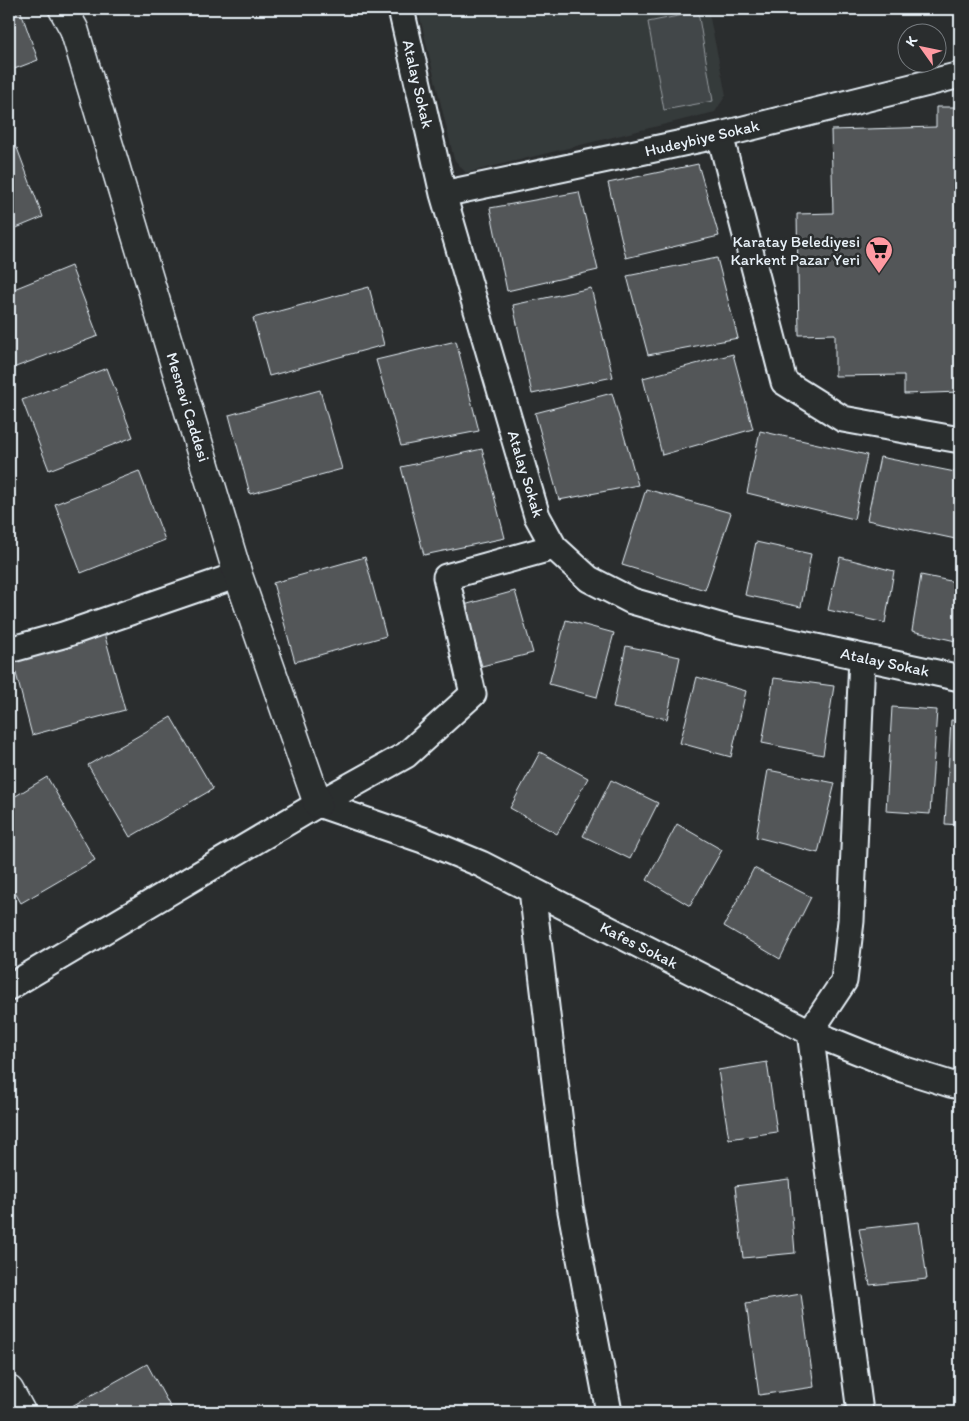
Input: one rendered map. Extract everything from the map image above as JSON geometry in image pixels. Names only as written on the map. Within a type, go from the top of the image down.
[{"type":"street","name":"Atalay Sokak","points":[[401,9],[443,194],[537,516],[554,548],[589,580],[632,601],[723,627],[960,678]]},
{"type":"street","name":"Mesnevi Caddesi","points":[[70,15],[238,575],[318,804]]},
{"type":"street","name":"Hudeybiye Sokak","points":[[443,194],[720,135],[960,75]]},
{"type":"street","points":[[720,135],[784,382],[842,419],[960,440]]},
{"type":"street","points":[[9,987],[318,804],[406,755],[473,694],[446,577],[554,548]]},
{"type":"street","points":[[9,650],[63,635],[238,575]]},
{"type":"street","points":[[860,1412],[810,1032],[844,981],[851,920],[862,657]]},
{"type":"street","name":"Kafes Sokak","points":[[318,804],[423,840],[481,864],[810,1032],[902,1069],[960,1086]]},
{"type":"street","points":[[532,890],[570,1206],[609,1412]]},
{"type":"street","points":[[9,1390],[21,1412]]},
{"type":"shaded area","points":[[418,9],[708,9],[726,95],[715,112],[466,173],[454,159]]},
{"type":"shaded area","points":[[698,12],[713,101],[664,110],[648,22]]},
{"type":"building","points":[[9,9],[20,9],[38,60],[9,71]]},
{"type":"building","name":"Karatay Belediyesi Karkent Pazar Yeri","points":[[936,107],[960,107],[960,392],[904,394],[904,375],[835,376],[835,334],[799,335],[797,214],[833,213],[831,130],[936,127]]},
{"type":"building","points":[[17,148],[43,217],[9,231],[9,151]]},
{"type":"building","points":[[698,164],[719,236],[626,258],[608,183]]},
{"type":"building","points":[[579,192],[598,270],[507,291],[490,208]]},
{"type":"building","points":[[717,258],[738,338],[648,355],[627,276]]},
{"type":"building","points":[[71,266],[98,336],[13,368],[9,356],[9,291]]},
{"type":"building","points":[[369,287],[384,345],[269,376],[253,318]]},
{"type":"building","points":[[591,288],[613,377],[532,394],[513,305]]},
{"type":"building","points":[[456,341],[479,431],[401,446],[376,360]]},
{"type":"building","points":[[733,354],[753,429],[662,455],[643,378]]},
{"type":"building","points":[[107,368],[133,437],[49,470],[22,400]]},
{"type":"building","points":[[320,390],[342,469],[250,494],[229,415]]},
{"type":"building","points":[[612,393],[638,485],[559,500],[535,413]]},
{"type":"building","points":[[760,431],[867,455],[854,519],[747,493]]},
{"type":"building","points":[[482,449],[505,538],[424,555],[401,467]]},
{"type":"building","points":[[880,457],[960,473],[960,540],[867,520]]},
{"type":"building","points":[[139,471],[165,540],[81,573],[55,504]]},
{"type":"building","points":[[646,489],[731,513],[705,590],[622,565]]},
{"type":"building","points":[[756,542],[811,554],[801,607],[745,595]]},
{"type":"building","points":[[365,557],[386,636],[295,662],[273,583]]},
{"type":"building","points":[[840,557],[894,571],[885,623],[828,610]]},
{"type":"building","points":[[921,575],[960,583],[960,642],[912,631]]},
{"type":"building","points":[[515,591],[533,653],[482,666],[464,605]]},
{"type":"building","points":[[566,620],[614,633],[597,697],[549,684]]},
{"type":"building","points":[[103,629],[125,710],[32,735],[11,654]]},
{"type":"building","points":[[626,646],[680,657],[667,719],[613,708]]},
{"type":"building","points":[[697,677],[746,691],[731,757],[680,743]]},
{"type":"building","points":[[774,678],[834,686],[823,755],[762,743]]},
{"type":"building","points":[[892,707],[937,710],[930,814],[886,811]]},
{"type":"building","points":[[171,717],[213,789],[130,837],[88,765]]},
{"type":"building","points":[[951,720],[960,721],[960,825],[945,824]]},
{"type":"building","points":[[540,752],[588,778],[557,834],[510,808]]},
{"type":"building","points":[[768,770],[835,783],[818,853],[756,837]]},
{"type":"building","points":[[47,777],[95,860],[21,903],[9,882],[9,800]]},
{"type":"building","points":[[611,780],[658,803],[630,859],[583,836]]},
{"type":"building","points":[[677,824],[722,850],[690,906],[647,880]]},
{"type":"building","points":[[754,868],[811,897],[780,959],[724,926]]},
{"type":"building","points":[[767,1062],[777,1132],[729,1139],[718,1070]]},
{"type":"building","points":[[789,1179],[795,1253],[743,1258],[735,1186]]},
{"type":"building","points":[[919,1222],[927,1279],[870,1285],[859,1229]]},
{"type":"building","points":[[801,1294],[814,1387],[759,1395],[746,1303]]},
{"type":"building","points":[[147,1364],[173,1412],[63,1412],[63,1411]]},
{"type":"place","name":"Karatay Belediyesi Karkent Pazar Yeri","points":[[879,274]]}]
